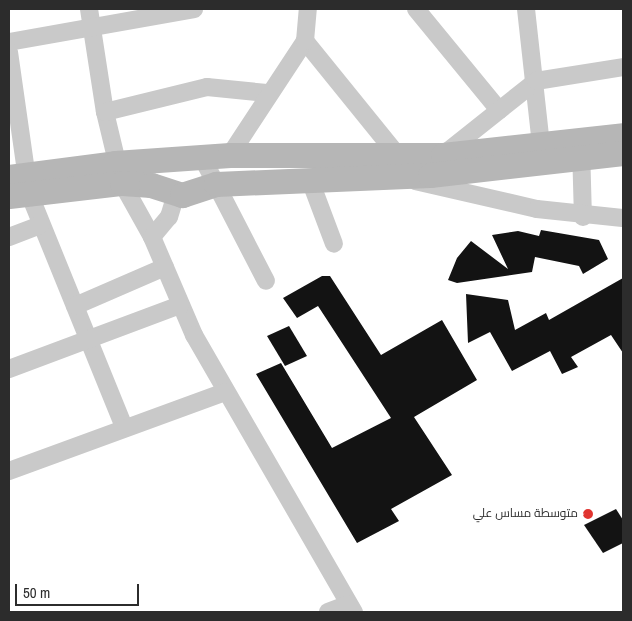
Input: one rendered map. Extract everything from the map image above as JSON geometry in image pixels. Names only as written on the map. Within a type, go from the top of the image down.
[{"type":"street","points":[[89,9],[105,112],[118,173],[152,236],[180,305],[225,392],[351,608],[328,612]]},
{"type":"street","points":[[9,42],[93,30],[194,9]]},
{"type":"street","points":[[230,155],[267,93],[304,41],[308,9]]},
{"type":"street","points":[[416,9],[499,110]]},
{"type":"street","points":[[526,9],[543,151]]},
{"type":"street","points":[[304,41],[396,166]]},
{"type":"street","points":[[9,52],[18,185],[42,225],[75,306],[91,339],[124,427]]},
{"type":"street","points":[[443,155],[536,81],[623,67]]},
{"type":"street","points":[[105,112],[207,87],[267,93]]},
{"type":"street","points":[[581,148],[623,136]]},
{"type":"street","points":[[118,173],[176,194],[216,184],[310,180],[396,166],[543,151],[581,148],[623,153]]},
{"type":"street","points":[[581,148],[583,217]]},
{"type":"street","points":[[396,166],[443,155],[543,151]]},
{"type":"street","points":[[18,185],[118,173],[230,155],[396,166],[583,217],[623,218]]},
{"type":"street","points":[[203,159],[266,281]]},
{"type":"street","points":[[310,180],[334,244]]},
{"type":"street","points":[[152,236],[168,217],[176,194]]},
{"type":"street","points":[[9,237],[42,225]]},
{"type":"street","points":[[75,306],[165,267]]},
{"type":"street","points":[[9,369],[180,305]]},
{"type":"street","points":[[9,471],[124,427],[225,392]]},
{"type":"building","points":[[541,230],[599,240],[608,259],[583,274],[579,266],[535,257],[532,272],[457,283],[448,280],[457,258],[471,241],[508,269],[492,235],[518,231],[539,236]]},
{"type":"building","points":[[322,276],[330,276],[381,355],[442,320],[477,380],[414,417],[452,475],[391,509],[399,521],[357,543],[256,374],[281,363],[332,448],[391,418],[318,306],[297,318],[283,298]]},
{"type":"building","points":[[623,278],[623,353],[611,335],[571,357],[578,367],[562,374],[550,351],[512,371],[490,332],[468,343],[466,294],[508,300],[515,330],[546,313],[549,320]]},
{"type":"building","points":[[289,326],[307,356],[285,366],[267,336]]},
{"type":"building","points":[[616,509],[623,520],[623,543],[603,553],[584,525]]},
{"type":"place","name":"متوسطة مساس علي","points":[[588,514]]}]
